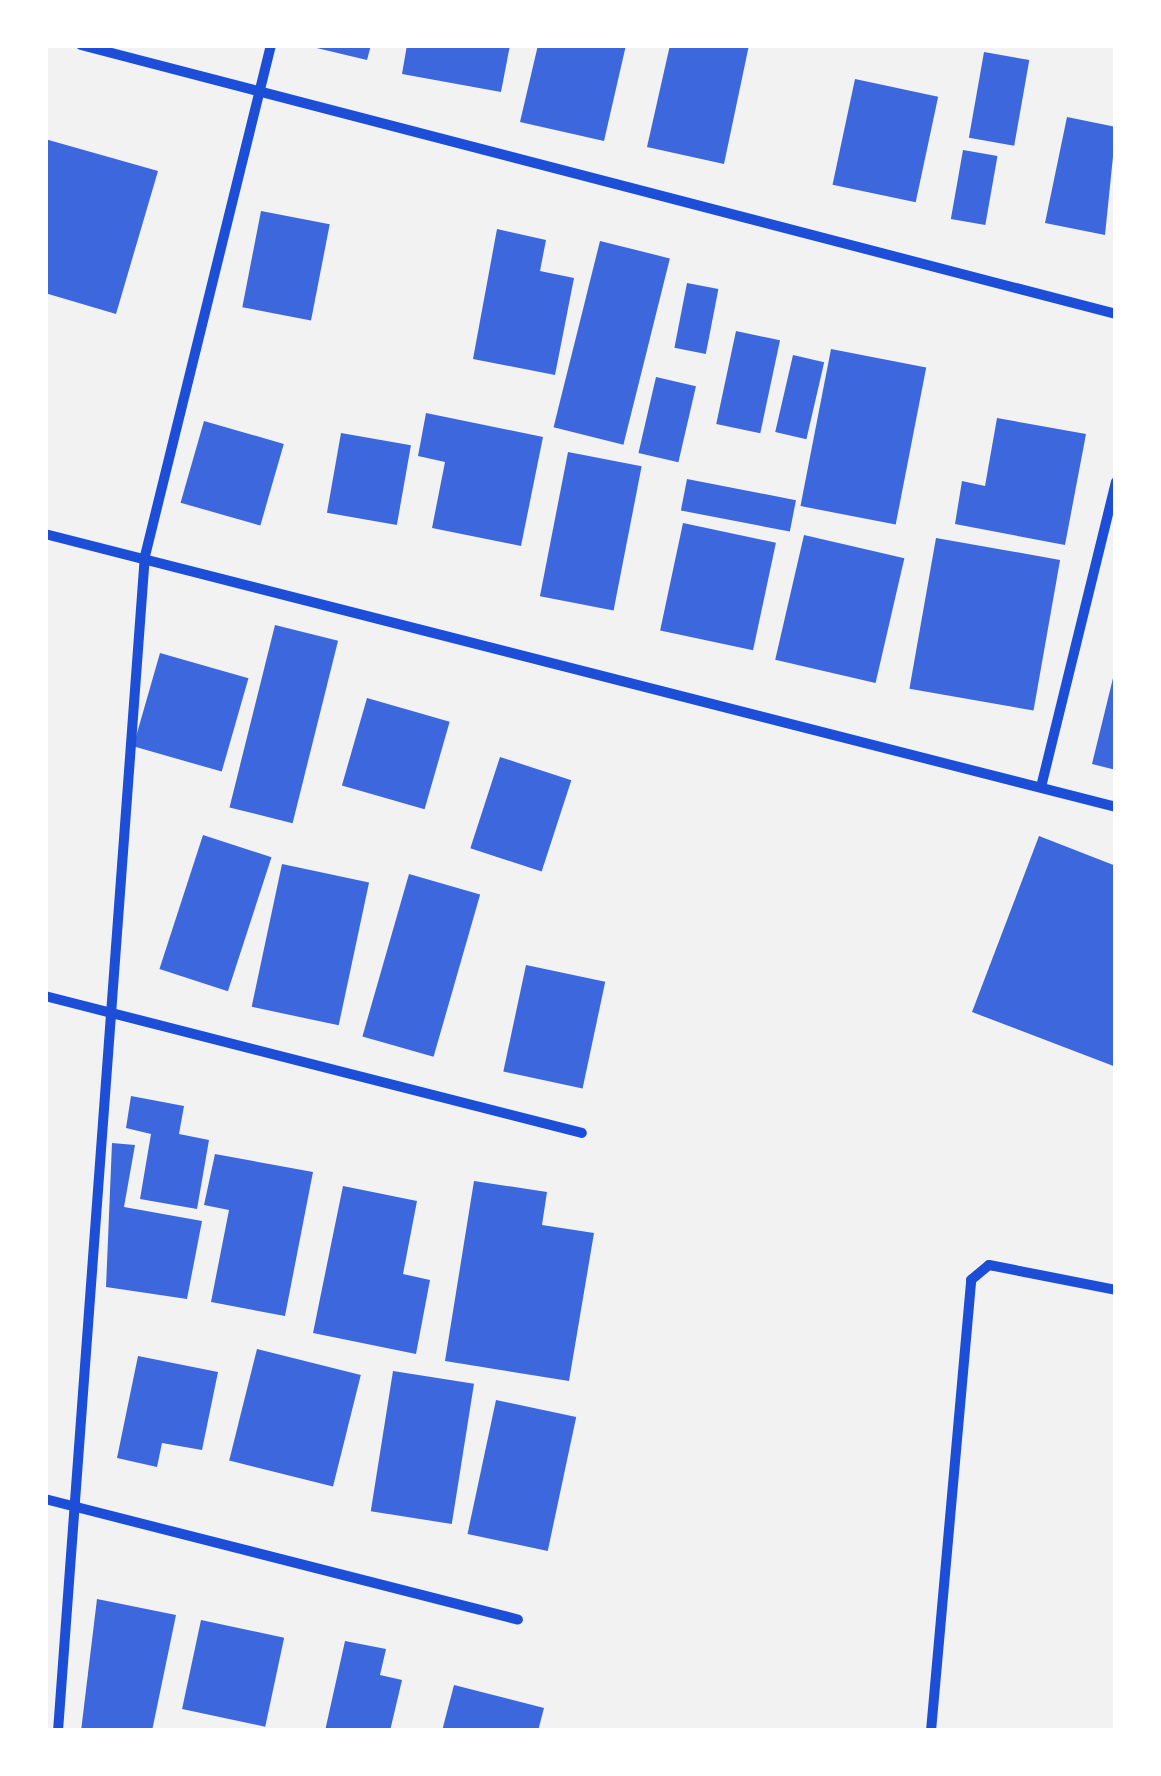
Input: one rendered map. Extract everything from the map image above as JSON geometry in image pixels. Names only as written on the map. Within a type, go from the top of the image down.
[{"type":"street","points":[[81,45],[1116,314]]},
{"type":"street","points":[[58,1731],[106,1010],[145,556],[271,45]]},
{"type":"street","points":[[1041,787],[1116,482]]},
{"type":"street","points":[[45,534],[145,556],[1116,807]]},
{"type":"street","points":[[45,996],[582,1132]]},
{"type":"street","points":[[931,1731],[971,1280],[989,1265],[1116,1290]]},
{"type":"street","points":[[45,1499],[518,1620]]},
{"type":"building","points":[[304,45],[371,45],[367,60]]},
{"type":"building","points":[[407,45],[510,45],[501,92],[402,74]]},
{"type":"building","points":[[538,45],[626,45],[604,141],[520,122]]},
{"type":"building","points":[[670,45],[749,45],[724,164],[647,147]]},
{"type":"building","points":[[984,52],[1029,60],[1014,146],[969,138]]},
{"type":"building","points":[[855,79],[938,97],[916,202],[833,185]]},
{"type":"building","points":[[1067,117],[1116,127],[1105,235],[1045,223]]},
{"type":"building","points":[[45,139],[158,171],[116,314],[45,293]]},
{"type":"building","points":[[963,150],[997,156],[985,225],[951,219]]},
{"type":"building","points":[[261,211],[330,224],[311,321],[242,307]]},
{"type":"building","points":[[497,229],[546,240],[540,271],[574,278],[555,375],[473,359]]},
{"type":"building","points":[[600,241],[670,258],[623,445],[554,427]]},
{"type":"building","points":[[687,283],[718,289],[706,354],[674,348]]},
{"type":"building","points":[[736,331],[780,340],[760,433],[716,424]]},
{"type":"building","points":[[831,349],[926,368],[896,525],[800,506]]},
{"type":"building","points":[[793,355],[824,362],[806,439],[775,432]]},
{"type":"building","points":[[656,377],[696,386],[678,462],[638,453]]},
{"type":"building","points":[[426,413],[543,437],[521,546],[432,528],[445,462],[418,456]]},
{"type":"building","points":[[997,418],[1086,434],[1065,545],[955,524],[962,481],[985,486]]},
{"type":"building","points":[[204,421],[284,444],[260,526],[181,503]]},
{"type":"building","points":[[341,433],[411,445],[397,525],[327,513]]},
{"type":"building","points":[[568,452],[642,466],[614,611],[540,596]]},
{"type":"building","points":[[687,479],[796,500],[790,532],[681,510]]},
{"type":"building","points":[[683,523],[776,543],[753,650],[660,631]]},
{"type":"building","points":[[804,535],[904,558],[876,683],[775,660]]},
{"type":"building","points":[[936,538],[1060,560],[1034,711],[909,689]]},
{"type":"building","points":[[275,625],[338,641],[293,823],[230,807]]},
{"type":"building","points":[[160,653],[248,678],[222,772],[133,746]]},
{"type":"building","points":[[1116,670],[1116,770],[1092,764]]},
{"type":"building","points":[[367,698],[450,722],[425,809],[342,785]]},
{"type":"building","points":[[500,757],[571,780],[542,871],[470,848]]},
{"type":"building","points":[[203,835],[271,857],[228,991],[159,969]]},
{"type":"building","points":[[1039,836],[1116,866],[1116,1067],[972,1012]]},
{"type":"building","points":[[282,864],[369,883],[339,1025],[252,1007]]},
{"type":"building","points":[[409,874],[480,894],[434,1057],[362,1036]]},
{"type":"building","points":[[526,965],[605,982],[583,1088],[503,1072]]},
{"type":"building","points":[[131,1096],[184,1106],[179,1134],[209,1140],[197,1209],[140,1199],[151,1134],[126,1128]]},
{"type":"building","points":[[112,1143],[135,1145],[124,1207],[202,1221],[187,1299],[106,1287]]},
{"type":"building","points":[[215,1154],[313,1172],[285,1316],[211,1302],[229,1210],[204,1205]]},
{"type":"building","points":[[474,1181],[547,1192],[542,1225],[594,1233],[569,1381],[445,1361]]},
{"type":"building","points":[[343,1186],[417,1201],[403,1274],[430,1280],[416,1354],[313,1333]]},
{"type":"building","points":[[257,1349],[361,1375],[333,1486],[229,1461]]},
{"type":"building","points":[[138,1356],[218,1372],[202,1450],[162,1443],[157,1467],[117,1458]]},
{"type":"building","points":[[393,1371],[474,1384],[452,1524],[371,1511]]},
{"type":"building","points":[[496,1400],[576,1417],[548,1551],[468,1534]]},
{"type":"building","points":[[97,1599],[176,1615],[152,1731],[81,1731]]},
{"type":"building","points":[[201,1620],[284,1638],[265,1727],[182,1709]]},
{"type":"building","points":[[345,1641],[386,1649],[380,1675],[402,1680],[390,1731],[325,1731]]},
{"type":"building","points":[[454,1685],[544,1708],[538,1731],[442,1731]]}]
